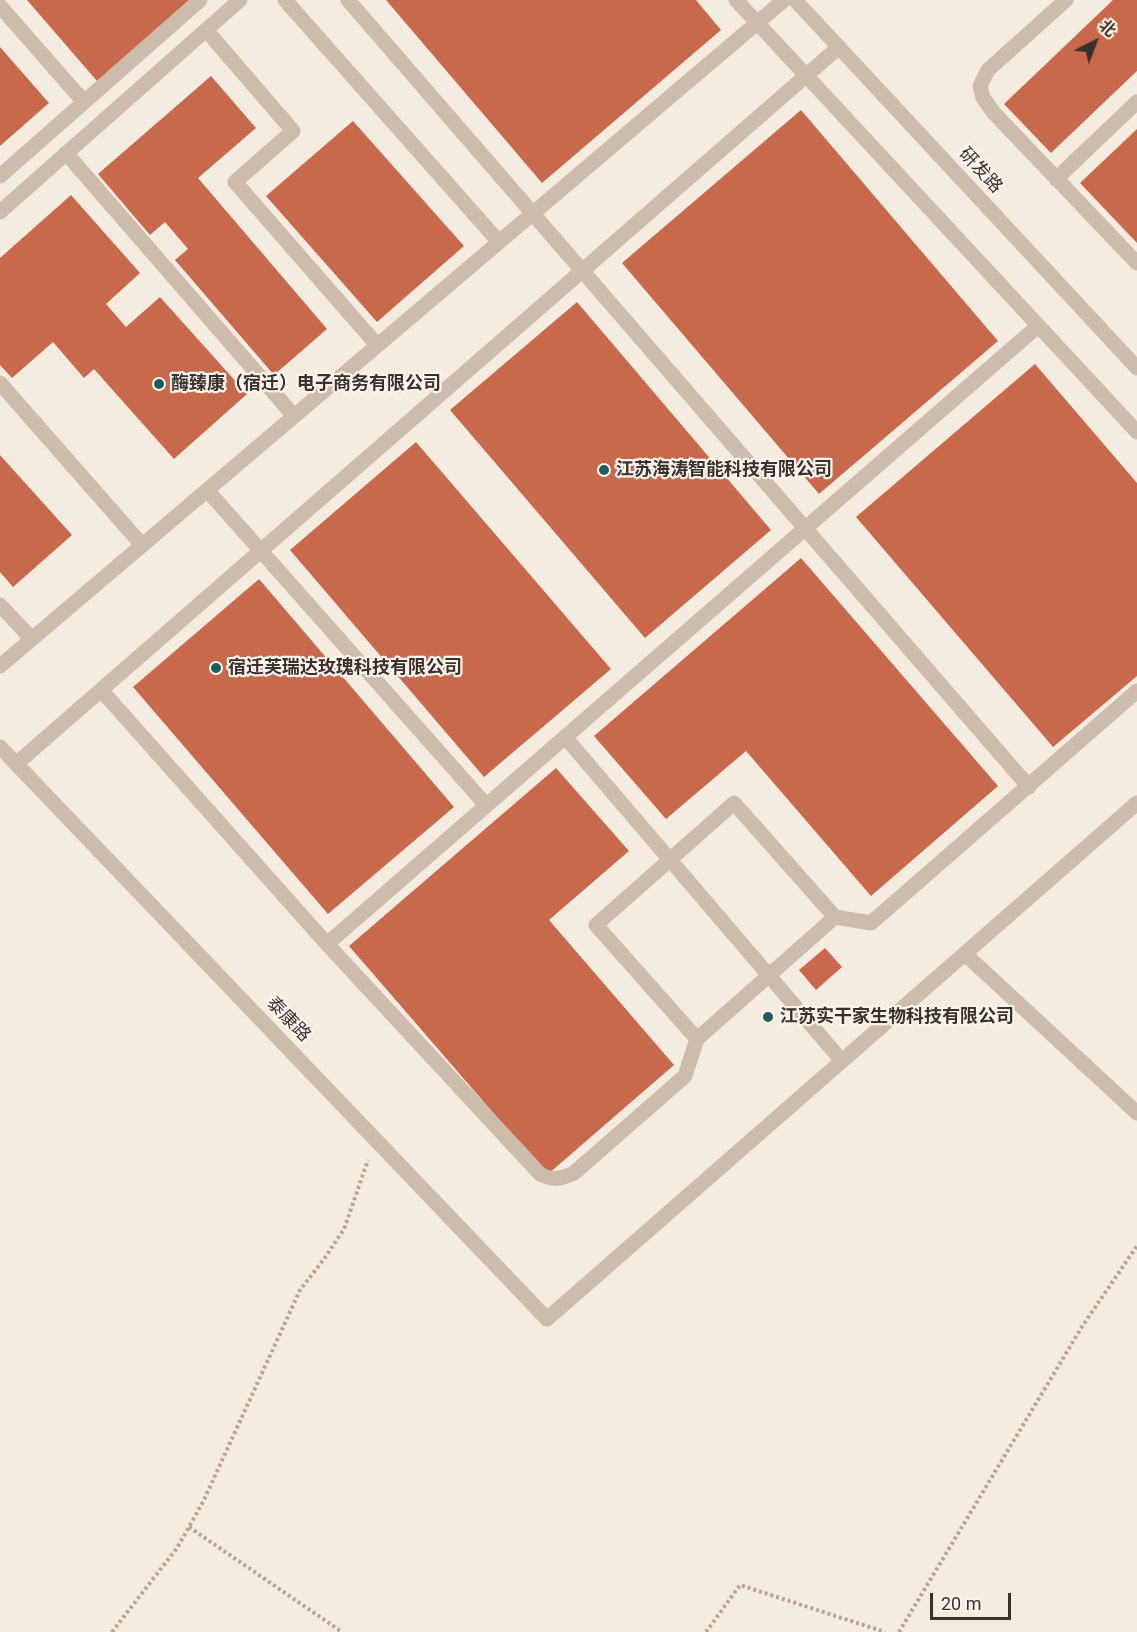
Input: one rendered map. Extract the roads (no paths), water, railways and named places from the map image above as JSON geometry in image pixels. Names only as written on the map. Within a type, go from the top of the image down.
[{"type":"street","points":[[0,176],[200,0]]},
{"type":"street","points":[[0,212],[240,0]]},
{"type":"street","points":[[285,0],[499,242]]},
{"type":"street","points":[[348,0],[1029,787]]},
{"type":"street","points":[[736,0],[1137,432]]},
{"type":"street","points":[[0,666],[784,0]]},
{"type":"street","name":"研发路","points":[[795,0],[1137,368]]},
{"type":"street","points":[[1066,0],[988,70],[980,86],[983,98],[994,113],[1137,263]]},
{"type":"street","points":[[0,6],[84,102]]},
{"type":"street","points":[[206,30],[293,131],[235,182],[377,345]]},
{"type":"street","points":[[16,764],[839,47]]},
{"type":"street","points":[[1056,179],[1137,102]]},
{"type":"street","points":[[66,153],[294,416]]},
{"type":"street","points":[[327,944],[1038,326]]},
{"type":"street","points":[[0,383],[142,545]]},
{"type":"street","points":[[207,490],[486,806]]},
{"type":"street","points":[[0,605],[32,639]]},
{"type":"street","points":[[101,690],[327,944],[522,1155],[540,1174],[548,1178],[561,1179],[574,1173],[685,1076],[697,1039],[835,917]]},
{"type":"street","points":[[697,1039],[596,925],[734,803],[835,917],[871,923],[1137,691]]},
{"type":"street","points":[[565,737],[842,1061],[1137,803]]},
{"type":"street","name":"泰康路","points":[[0,747],[548,1319],[842,1061]]},
{"type":"street","points":[[965,954],[1137,1113]]},
{"type":"place","name":"酶臻康（宿迁）电子商务有限公司","points":[[159,384]]},
{"type":"place","name":"江苏海涛智能科技有限公司","points":[[604,470]]},
{"type":"place","name":"宿迁芙瑞达玫瑰科技有限公司","points":[[216,668]]},
{"type":"place","name":"江苏实干家生物科技有限公司","points":[[768,1017]]}]
